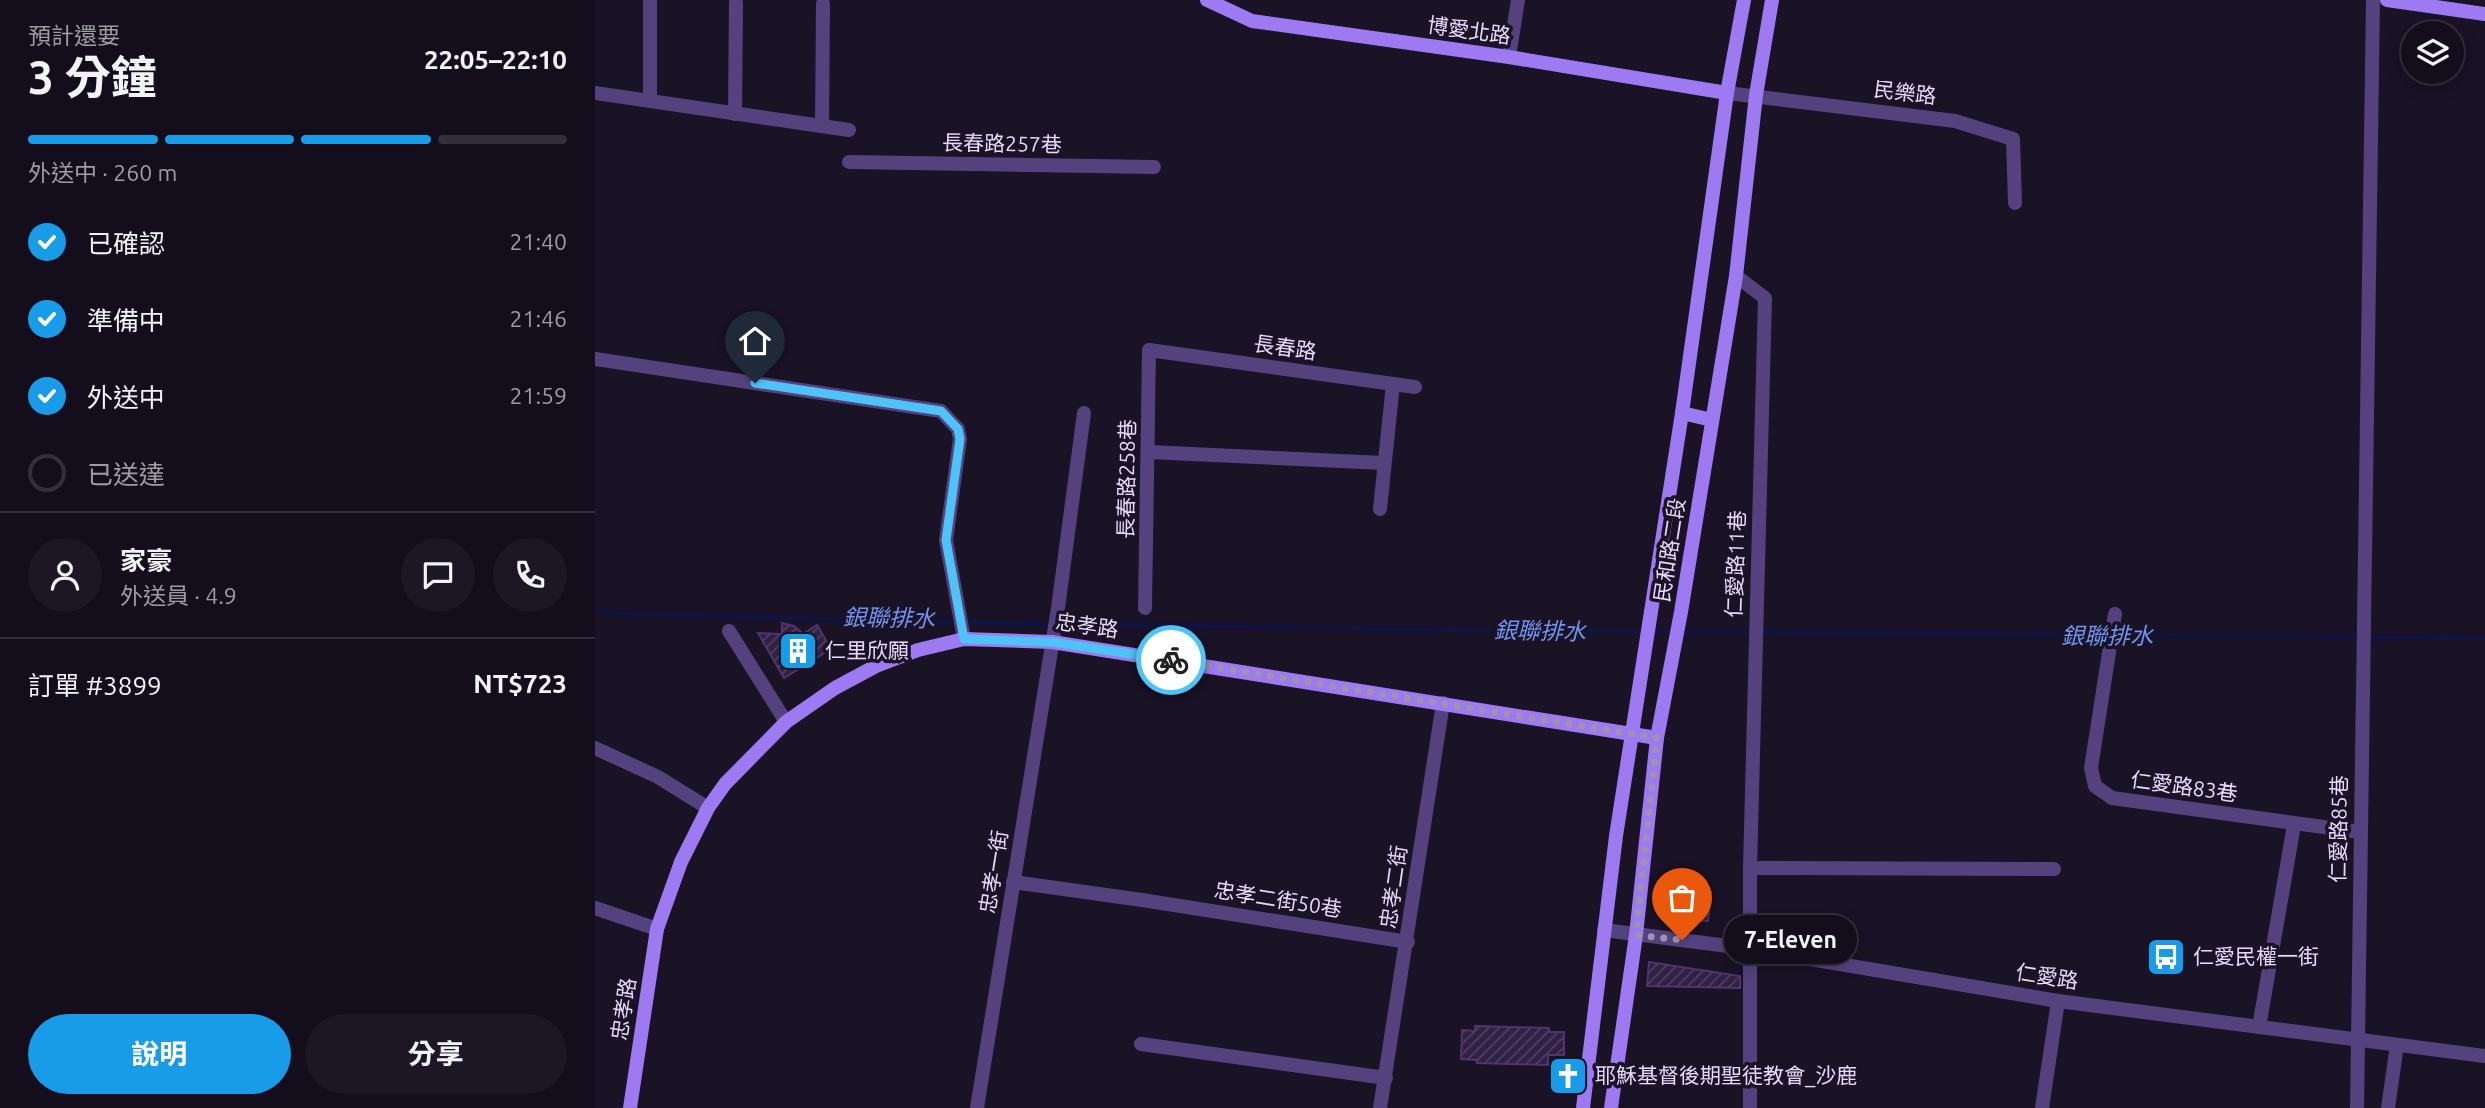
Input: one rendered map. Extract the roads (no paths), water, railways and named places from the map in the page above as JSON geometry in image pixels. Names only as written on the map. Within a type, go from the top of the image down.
[{"type":"street","name":"博愛北路","points":[[1207,0],[1252,21],[1510,57],[1727,93]]},
{"type":"street","points":[[1510,57],[1518,0]]},
{"type":"street","name":"民和路二段","points":[[1583,1108],[1604,930],[1632,734],[1682,413],[1727,93],[1744,0]]},
{"type":"street","name":"民和路二段","points":[[1611,1108],[1636,935],[1657,738],[1736,276],[1756,96],[1772,0]]},
{"type":"street","name":"仁愛路85巷","points":[[2357,1108],[2373,0]]},
{"type":"street","points":[[2387,0],[2485,14]]},
{"type":"street","points":[[650,1],[650,102]]},
{"type":"street","points":[[735,114],[736,3]]},
{"type":"street","points":[[822,126],[823,4]]},
{"type":"street","points":[[595,93],[849,130]]},
{"type":"street","name":"民樂路","points":[[1727,93],[1955,121],[2013,139],[2015,202]]},
{"type":"street","name":"長春路257巷","points":[[849,162],[1154,167]]},
{"type":"street","name":"仁愛路11巷","points":[[1736,276],[1765,298],[1749,868],[1750,1108]]},
{"type":"street","name":"長春路","points":[[1149,351],[1415,387]]},
{"type":"street","name":"長春路258巷","points":[[1145,608],[1149,351]]},
{"type":"street","points":[[595,359],[941,411],[958,429],[960,439],[946,540],[964,639]]},
{"type":"street","points":[[1380,509],[1392,384]]},
{"type":"street","name":"忠孝一街","points":[[977,1108],[1052,642],[1084,413]]},
{"type":"street","points":[[1682,413],[1712,420]]},
{"type":"street","points":[[1149,452],[1384,463]]},
{"type":"street","name":"仁愛路83巷","points":[[2114,619],[2091,768],[2095,786],[2112,798],[2360,832]]},
{"type":"street","points":[[729,631],[786,722]]},
{"type":"street","name":"忠孝路","points":[[630,1108],[657,929],[681,862],[708,808],[749,758],[786,722],[835,688],[876,666],[918,650],[964,639],[1052,642],[1657,738]]},
{"type":"street","name":"忠孝二街","points":[[1380,1108],[1408,942],[1443,703]]},
{"type":"street","points":[[595,748],[658,777],[708,808]]},
{"type":"street","points":[[2259,1027],[2294,825]]},
{"type":"street","points":[[1749,868],[2054,869]]},
{"type":"street","name":"忠孝二街50巷","points":[[1013,882],[1408,942]]},
{"type":"street","points":[[595,908],[657,929]]},
{"type":"street","name":"仁愛路","points":[[1604,930],[1751,949],[2058,1001],[2485,1056]]},
{"type":"street","points":[[2042,1108],[2058,1001]]},
{"type":"street","points":[[1141,1044],[1386,1078]]},
{"type":"street","points":[[2388,1108],[2396,1045]]},
{"type":"waterway","name":"銀聯排水","points":[[595,612],[1304,628],[2485,638]]},
{"type":"place","name":"仁里欣願","points":[[798,651]]},
{"type":"place","name":"7-Eleven","points":[[1682,940]]},
{"type":"place","name":"仁愛民權一街","points":[[2166,957]]},
{"type":"place","name":"耶穌基督後期聖徒教會_沙鹿","points":[[1568,1076]]}]
